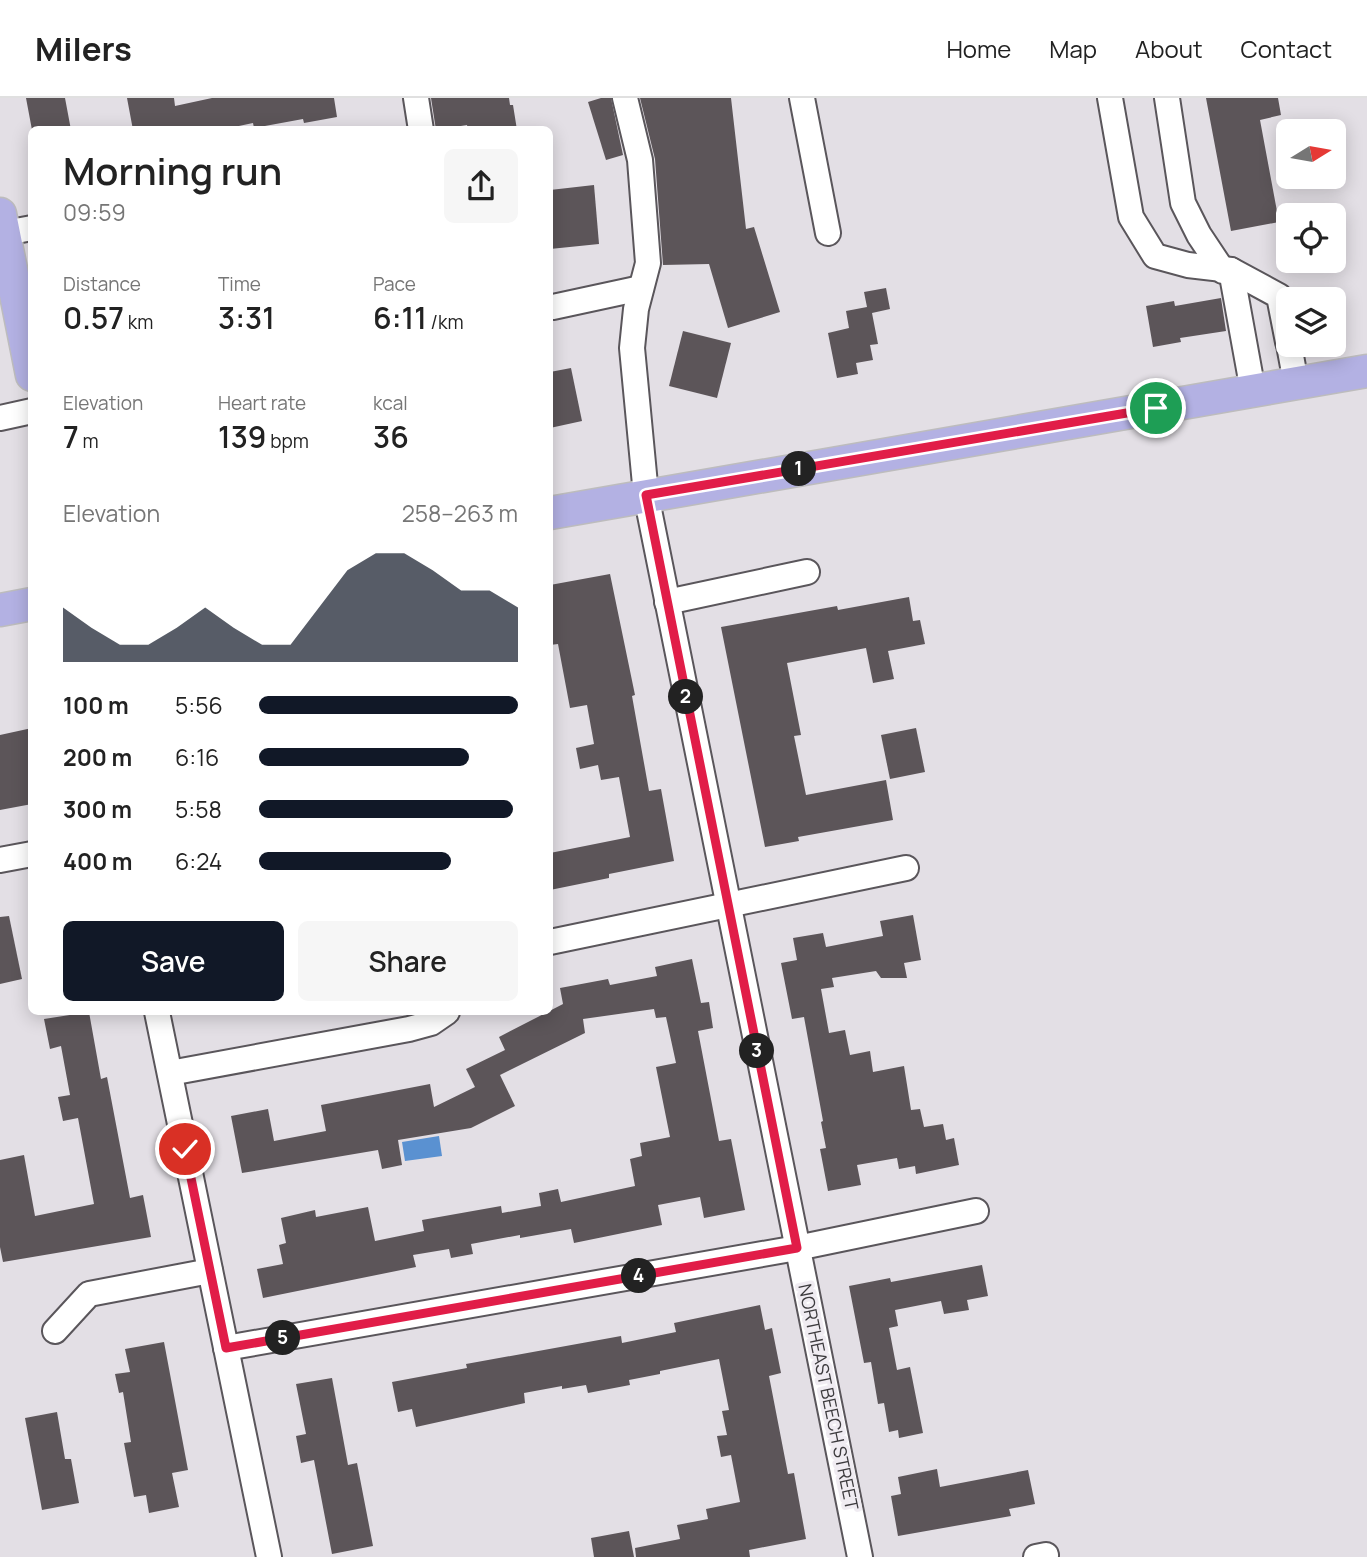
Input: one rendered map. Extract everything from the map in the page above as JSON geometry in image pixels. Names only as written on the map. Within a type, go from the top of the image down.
[{"type":"main road","points":[[9,227],[28,349]]},
{"type":"main road","points":[[553,512],[1367,371]]},
{"type":"main road","points":[[0,610],[28,605]]},
{"type":"street","points":[[416,98],[420,126]]},
{"type":"street","name":"NORTHEAST BEECH STREET","points":[[625,98],[640,160],[648,263],[632,348],[646,495],[860,1557]]},
{"type":"street","points":[[802,98],[828,233]]},
{"type":"street","points":[[1110,98],[1131,217],[1155,256],[1227,271],[1276,295]]},
{"type":"street","points":[[1167,98],[1183,203],[1199,235],[1227,271],[1241,313],[1253,391]]},
{"type":"street","points":[[553,307],[642,288]]},
{"type":"street","points":[[1291,357],[1296,383]]},
{"type":"street","points":[[0,418],[28,412]]},
{"type":"street","points":[[667,602],[807,572]]},
{"type":"street","points":[[0,860],[28,855]]},
{"type":"street","points":[[553,941],[906,867]]},
{"type":"street","points":[[158,1015],[269,1557]]},
{"type":"street","points":[[170,1073],[409,1029],[431,1023],[443,1015]]},
{"type":"street","points":[[226,1348],[797,1248],[976,1211]]},
{"type":"street","points":[[55,1331],[89,1294],[210,1271]]},
{"type":"water","points":[[439,1136],[442,1156],[405,1161],[402,1142]]},
{"type":"building","points":[[26,98],[65,98],[70,126],[31,126]]},
{"type":"building","points":[[127,98],[174,98],[175,106],[212,98],[334,98],[337,117],[304,123],[303,119],[265,126],[254,126],[253,123],[239,126],[132,126]]},
{"type":"building","points":[[431,98],[509,98],[516,126],[467,125],[435,126]]},
{"type":"building","points":[[611,98],[623,155],[606,160],[588,102]]},
{"type":"building","points":[[640,98],[731,98],[746,229],[754,227],[780,312],[728,328],[709,264],[663,265],[655,159]]},
{"type":"building","points":[[1206,98],[1278,98],[1281,115],[1260,120],[1276,206],[1276,223],[1231,231]]},
{"type":"building","points":[[594,185],[599,244],[553,249],[553,190]]},
{"type":"building","points":[[886,288],[890,309],[872,313],[878,344],[870,345],[873,360],[856,363],[858,374],[837,378],[828,333],[849,328],[846,311],[867,307],[864,292]]},
{"type":"building","points":[[1221,298],[1226,331],[1180,338],[1181,342],[1153,347],[1146,306],[1174,301],[1175,306]]},
{"type":"building","points":[[683,331],[731,343],[717,398],[669,386]]},
{"type":"building","points":[[571,368],[582,421],[553,427],[553,371]]},
{"type":"building","points":[[610,574],[635,695],[632,696],[649,791],[661,789],[674,861],[609,874],[609,878],[553,889],[553,852],[630,837],[619,777],[601,780],[598,765],[580,769],[576,748],[594,744],[587,705],[570,708],[558,644],[553,645],[553,584]]},
{"type":"building","points":[[909,597],[913,621],[920,620],[925,644],[888,651],[894,679],[873,683],[866,648],[787,663],[801,735],[794,736],[806,795],[886,780],[893,820],[798,837],[799,841],[765,847],[721,627],[837,606],[838,610]]},
{"type":"building","points":[[916,728],[925,772],[890,779],[881,735]]},
{"type":"building","points":[[28,729],[28,805],[0,810],[0,735]]},
{"type":"building","points":[[913,915],[921,960],[904,963],[907,978],[881,978],[876,971],[832,978],[834,987],[821,989],[829,1033],[845,1030],[850,1055],[870,1051],[873,1072],[904,1066],[911,1110],[920,1109],[924,1127],[943,1124],[946,1140],[954,1138],[959,1165],[916,1174],[915,1166],[899,1169],[897,1158],[857,1165],[861,1185],[828,1191],[820,1149],[826,1148],[823,1121],[804,1017],[792,1019],[781,963],[797,960],[793,938],[823,933],[826,947],[883,936],[880,921]]},
{"type":"building","points":[[9,916],[22,979],[0,984],[0,917]]},
{"type":"building","points":[[692,959],[701,1003],[709,1002],[713,1028],[698,1031],[719,1141],[731,1139],[745,1210],[704,1218],[700,1197],[658,1205],[662,1225],[574,1243],[571,1229],[520,1238],[520,1235],[471,1244],[473,1254],[451,1258],[449,1249],[413,1255],[416,1267],[263,1298],[257,1269],[283,1264],[279,1245],[286,1243],[281,1218],[315,1210],[316,1217],[368,1207],[375,1241],[424,1231],[422,1220],[501,1206],[502,1213],[541,1206],[539,1193],[558,1189],[561,1202],[635,1186],[630,1159],[642,1156],[640,1143],[670,1137],[656,1067],[676,1063],[666,1017],[656,1018],[654,1009],[583,1019],[585,1033],[500,1075],[515,1106],[471,1128],[398,1140],[402,1165],[382,1169],[378,1150],[242,1173],[231,1116],[268,1109],[274,1141],[326,1131],[321,1105],[430,1084],[434,1107],[475,1087],[466,1069],[505,1050],[499,1037],[542,1015],[553,1015],[553,1009],[563,1004],[560,988],[608,979],[610,985],[657,976],[655,967]]},
{"type":"building","points":[[90,1015],[101,1079],[107,1077],[130,1198],[143,1195],[151,1237],[3,1262],[0,1247],[0,1160],[24,1155],[35,1216],[94,1204],[78,1118],[63,1121],[58,1097],[70,1095],[61,1046],[50,1049],[44,1019]]},
{"type":"building","points":[[982,1265],[988,1296],[967,1300],[969,1310],[944,1314],[941,1301],[895,1310],[898,1326],[889,1328],[897,1370],[910,1367],[923,1433],[899,1438],[898,1430],[889,1432],[884,1403],[878,1404],[871,1362],[864,1363],[849,1286],[890,1278],[891,1282]]},
{"type":"building","points":[[760,1305],[765,1330],[772,1328],[781,1373],[769,1376],[788,1474],[794,1473],[806,1539],[749,1550],[750,1557],[636,1557],[635,1548],[680,1539],[677,1525],[708,1519],[706,1509],[740,1502],[731,1455],[721,1457],[717,1436],[727,1435],[722,1411],[729,1410],[719,1359],[660,1371],[660,1374],[629,1380],[630,1385],[588,1393],[586,1385],[524,1393],[525,1403],[416,1427],[412,1409],[398,1412],[392,1382],[467,1368],[466,1364],[621,1336],[622,1343],[676,1332],[674,1323]]},
{"type":"building","points":[[164,1342],[188,1470],[172,1473],[179,1507],[149,1513],[146,1495],[134,1497],[124,1443],[131,1442],[123,1392],[119,1393],[115,1374],[130,1372],[125,1349]]},
{"type":"building","points":[[332,1378],[348,1465],[357,1463],[373,1546],[332,1554],[314,1460],[301,1463],[296,1436],[306,1434],[296,1384]]},
{"type":"building","points":[[57,1412],[65,1459],[71,1459],[79,1503],[42,1510],[25,1418]]},
{"type":"building","points":[[937,1469],[940,1487],[1028,1470],[1035,1504],[1009,1509],[1011,1516],[898,1536],[891,1496],[901,1494],[898,1477]]},
{"type":"building","points":[[629,1531],[634,1557],[594,1557],[591,1538]]},
{"type":"route","points":[[185,1149],[226,1348],[797,1248],[646,495],[1156,408]]}]
